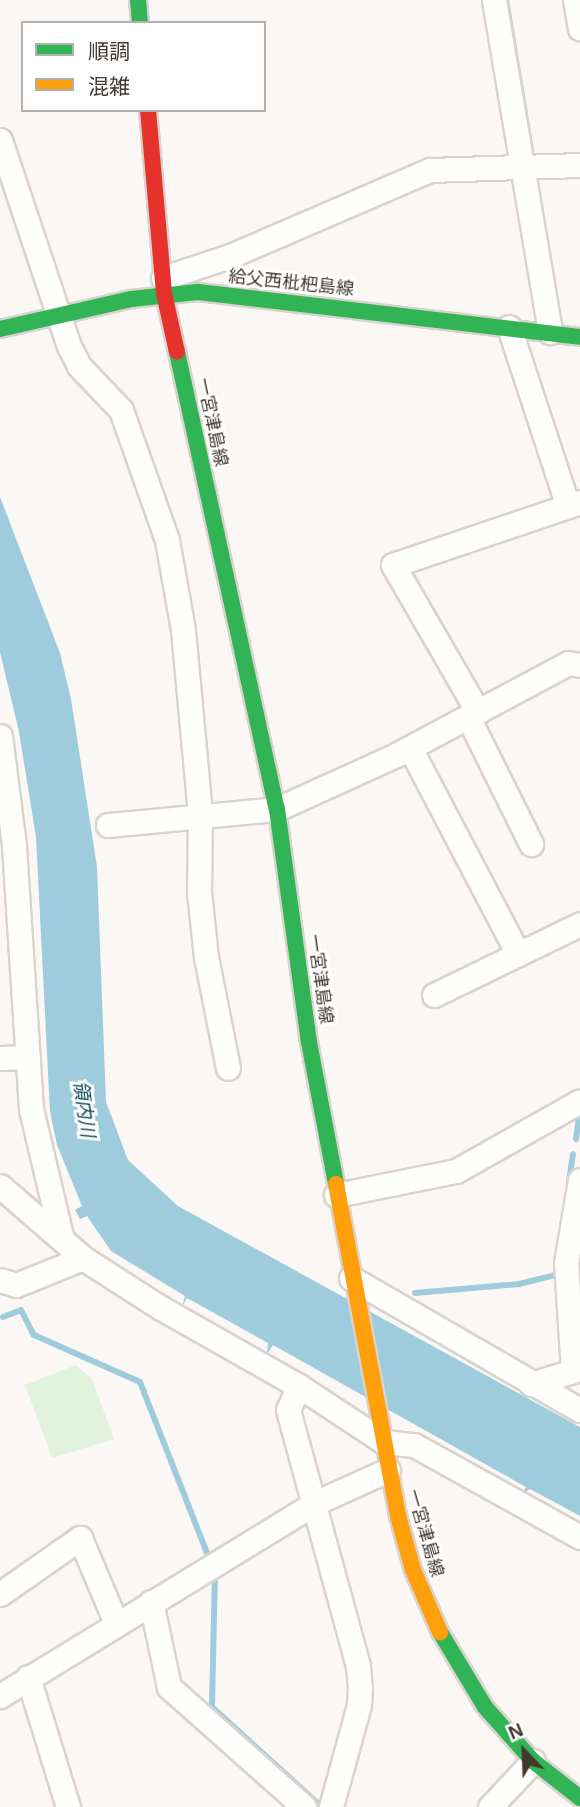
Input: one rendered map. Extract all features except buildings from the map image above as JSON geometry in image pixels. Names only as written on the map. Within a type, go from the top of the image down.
[{"type":"main road","points":[[138,0],[140,21]]},
{"type":"main road","name":"一宮津島線","points":[[148,112],[163,285],[277,809],[336,1195],[388,1470],[414,1570],[446,1644],[485,1707],[533,1761],[580,1798]]},
{"type":"main road","name":"給父西枇杷島線","points":[[0,329],[58,316],[163,285],[198,292],[580,337]]},
{"type":"street","points":[[494,0],[550,332]]},
{"type":"street","points":[[575,0],[580,29]]},
{"type":"street","points":[[0,140],[58,316],[79,366],[121,410],[167,540],[183,630],[200,816],[204,931],[228,1068]]},
{"type":"street","points":[[163,285],[430,170],[580,165]]},
{"type":"street","points":[[509,327],[574,504],[393,565],[473,714],[531,844]]},
{"type":"street","points":[[108,825],[277,809],[410,748],[568,663],[580,665]]},
{"type":"street","points":[[0,736],[14,846],[31,1109],[61,1236]]},
{"type":"street","points":[[410,748],[518,954]]},
{"type":"street","points":[[0,868],[14,846]]},
{"type":"street","points":[[433,995],[580,924]]},
{"type":"street","points":[[0,1058],[28,1057]]},
{"type":"street","points":[[336,1195],[456,1171],[580,1101]]},
{"type":"street","points":[[531,1384],[573,1371],[574,1310],[566,1263],[580,1180]]},
{"type":"street","points":[[0,1186],[61,1236],[83,1258],[299,1387],[382,1432],[414,1445],[580,1537]]},
{"type":"street","points":[[5,1288],[83,1258]]},
{"type":"street","points":[[353,1286],[580,1410]]},
{"type":"street","points":[[299,1387],[288,1409],[315,1503],[360,1688],[331,1807]]},
{"type":"street","points":[[0,1696],[315,1503],[388,1470]]},
{"type":"street","points":[[0,1594],[80,1538],[116,1623]]},
{"type":"street","points":[[150,1602],[169,1687],[304,1807]]},
{"type":"street","points":[[28,1677],[68,1807]]},
{"type":"street","points":[[490,1807],[533,1761]]},
{"type":"green space","points":[[76,1365],[92,1379],[114,1439],[52,1458],[25,1385]]},
{"type":"water","name":"領内川","points":[[0,497],[60,653],[71,699],[97,867],[106,1102],[128,1160],[178,1206],[580,1427],[580,1516],[530,1489],[522,1494],[526,1487],[273,1345],[267,1354],[268,1343],[187,1298],[182,1307],[185,1296],[111,1251],[87,1216],[80,1219],[75,1210],[82,1206],[57,1145],[50,1112],[36,837],[19,732],[0,652]]},
{"type":"waterway","points":[[506,0],[531,151]]},
{"type":"waterway","points":[[576,1139],[580,1112]]},
{"type":"waterway","points":[[569,1182],[573,1154]]},
{"type":"waterway","points":[[415,1293],[519,1284],[556,1275],[556,1269]]},
{"type":"waterway","points":[[3,1317],[21,1310],[34,1335],[140,1382],[209,1558]]},
{"type":"waterway","points":[[215,1572],[212,1707],[322,1807]]},
{"type":"traffic: fast","points":[[138,0],[140,21]]},
{"type":"traffic: fast","points":[[0,329],[131,299],[198,292],[580,337]]},
{"type":"traffic: fast","points":[[177,352],[277,809],[309,1042],[336,1184]]},
{"type":"traffic: fast","points":[[440,1632],[485,1707],[533,1761],[580,1798]]},
{"type":"traffic: slow","points":[[336,1184],[398,1516],[413,1570],[440,1632]]},
{"type":"traffic: jam","points":[[148,112],[164,293],[177,352]]}]
